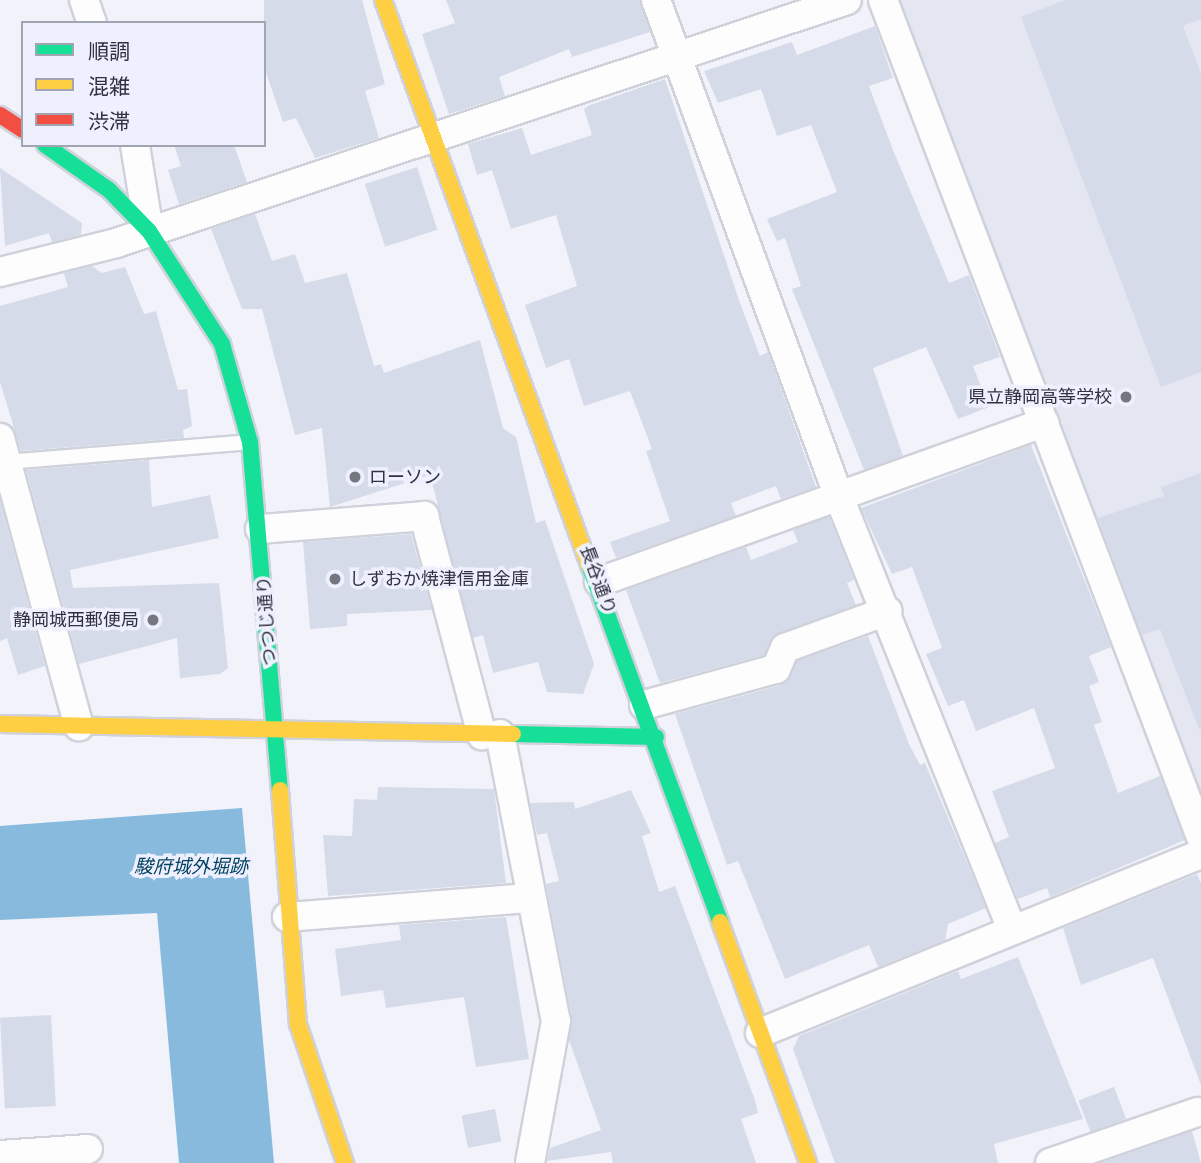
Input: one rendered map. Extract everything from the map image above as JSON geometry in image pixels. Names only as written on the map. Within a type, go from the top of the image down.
[{"type":"street","points":[[84,0],[91,21]]},
{"type":"street","name":"長谷通り","points":[[383,0],[430,141],[599,582],[808,1163]]},
{"type":"street","points":[[656,0],[673,59],[839,497],[887,611],[1012,930]]},
{"type":"street","points":[[0,272],[149,231],[430,141],[847,0]]},
{"type":"street","points":[[883,0],[1201,837]]},
{"type":"street","points":[[0,115],[21,129]]},
{"type":"street","name":"つつじ通り","points":[[49,147],[109,190],[149,231],[222,344],[250,442],[260,529],[287,917],[298,1024],[345,1163]]},
{"type":"street","points":[[135,147],[149,231]]},
{"type":"street","points":[[599,582],[1044,422]]},
{"type":"street","points":[[3,450],[79,726]]},
{"type":"street","points":[[260,529],[424,516],[491,735],[556,1021],[530,1163]]},
{"type":"street","points":[[644,705],[776,669],[785,648],[887,611]]},
{"type":"street","points":[[0,724],[275,734],[656,737]]},
{"type":"street","points":[[760,1033],[1201,854]]},
{"type":"street","points":[[287,917],[530,898]]},
{"type":"street","points":[[1051,1163],[1198,1111]]},
{"type":"street","points":[[0,1154],[88,1149]]},
{"type":"lane","points":[[3,450],[250,442]]},
{"type":"shaded area","name":"県立静岡高等学校","points":[[900,0],[1201,0],[1201,794]]},
{"type":"water","name":"駿府城外堀跡","points":[[242,808],[274,1163],[179,1163],[157,913],[0,920],[0,826]]},
{"type":"building","points":[[264,0],[362,0],[385,84],[365,91],[379,138],[315,158],[296,118],[283,122],[266,73]]},
{"type":"building","points":[[446,0],[640,0],[650,32],[572,57],[569,49],[499,77],[505,96],[449,114],[422,34],[455,23]]},
{"type":"building","points":[[1065,0],[1201,0],[1201,19],[1183,26],[1201,74],[1201,372],[1161,387],[1021,17]]},
{"type":"building","points":[[875,26],[893,78],[869,86],[893,150],[949,283],[969,275],[1000,357],[973,366],[989,407],[958,419],[926,347],[873,368],[903,456],[864,470],[792,289],[801,286],[785,238],[777,241],[767,219],[837,192],[811,125],[777,136],[761,89],[718,103],[704,71],[792,42],[797,55]]},
{"type":"building","points":[[665,79],[740,303],[760,356],[768,352],[816,487],[781,499],[776,486],[731,503],[736,516],[616,558],[610,542],[670,521],[646,451],[652,449],[630,391],[584,406],[569,359],[546,368],[525,305],[577,286],[556,215],[511,229],[492,170],[477,175],[468,144],[522,128],[531,155],[592,135],[584,109]]},
{"type":"building","points":[[175,147],[235,147],[247,182],[179,204],[168,170],[181,166]]},
{"type":"building","points":[[417,167],[437,230],[385,247],[365,184]]},
{"type":"building","points":[[0,168],[82,223],[81,235],[52,242],[49,233],[5,246]]},
{"type":"building","points":[[255,214],[272,261],[295,254],[305,283],[347,273],[374,366],[381,364],[384,373],[480,340],[503,428],[516,437],[536,523],[545,520],[594,664],[583,694],[547,692],[538,662],[493,673],[483,635],[473,638],[430,475],[330,507],[322,428],[295,435],[262,309],[242,309],[211,229]]},
{"type":"building","points":[[92,266],[102,273],[125,267],[144,314],[156,311],[178,390],[187,389],[192,426],[183,430],[184,438],[21,451],[0,382],[0,306],[68,287],[64,273]]},
{"type":"building","points":[[1031,445],[1111,647],[1089,656],[1099,682],[1089,686],[1102,722],[1094,725],[1118,793],[1160,776],[1185,840],[1050,897],[1047,888],[1018,899],[995,843],[1009,837],[992,791],[1055,768],[1034,708],[976,731],[964,700],[948,706],[926,654],[942,648],[912,567],[892,574],[861,508]]},
{"type":"building","points":[[149,460],[152,507],[210,495],[219,538],[70,570],[73,588],[219,583],[228,668],[220,674],[180,678],[177,638],[79,664],[26,470]]},
{"type":"building","points":[[1201,473],[1199,729],[1160,629],[1142,635],[1098,518],[1164,496],[1161,487]]},
{"type":"building","points":[[0,501],[45,666],[18,675],[7,638],[0,641]]},
{"type":"building","points":[[829,517],[854,580],[847,583],[856,605],[779,633],[764,655],[660,683],[626,590],[746,547],[751,560],[798,542],[793,530]]},
{"type":"building","points":[[411,534],[432,610],[347,614],[347,626],[310,629],[303,542]]},
{"type":"building","points":[[868,636],[909,744],[920,765],[925,763],[986,908],[948,924],[945,940],[878,967],[869,945],[785,979],[738,861],[727,865],[675,714],[781,685],[797,661]]},
{"type":"building","points":[[378,787],[494,789],[506,883],[328,896],[323,835],[352,836],[354,799],[377,800]]},
{"type":"building","points":[[631,790],[651,833],[642,836],[659,892],[675,886],[755,1100],[758,1113],[741,1119],[756,1163],[613,1163],[611,1152],[547,1161],[550,1148],[601,1130],[569,1040],[572,1018],[546,884],[559,881],[547,833],[537,835],[530,803],[574,802],[575,809]]},
{"type":"building","points":[[1197,874],[1201,883],[1201,1085],[1153,958],[1081,985],[1063,928]]},
{"type":"building","points":[[506,917],[529,1059],[476,1067],[464,997],[386,1008],[383,990],[341,996],[335,949],[401,940],[399,925]]},
{"type":"building","points":[[1018,957],[1083,1119],[994,1144],[998,1163],[835,1163],[793,1049],[799,1036],[958,971],[961,979]]},
{"type":"building","points":[[51,1015],[56,1106],[5,1109],[0,1018]]},
{"type":"building","points":[[1114,1087],[1126,1119],[1091,1132],[1079,1101]]},
{"type":"building","points":[[495,1109],[501,1141],[468,1148],[462,1115]]},
{"type":"building","points":[[1192,1131],[1201,1163],[1101,1163]]},
{"type":"traffic: fast","points":[[48,147],[109,190],[149,231],[222,344],[250,442],[280,790]]},
{"type":"traffic: fast","points":[[589,565],[720,922]]},
{"type":"traffic: fast","points":[[513,734],[656,737]]},
{"type":"traffic: slow","points":[[383,0],[589,565]]},
{"type":"traffic: slow","points":[[0,724],[513,734]]},
{"type":"traffic: slow","points":[[280,790],[298,1024],[345,1163]]},
{"type":"traffic: slow","points":[[720,922],[808,1163]]},
{"type":"traffic: jam","points":[[0,115],[21,129]]},
{"type":"place","name":"県立静岡高等学校","points":[[1126,397]]},
{"type":"place","name":"ローソン","points":[[355,477]]},
{"type":"place","name":"しずおか焼津信用金庫","points":[[335,579]]},
{"type":"place","name":"静岡城西郵便局","points":[[153,620]]}]
